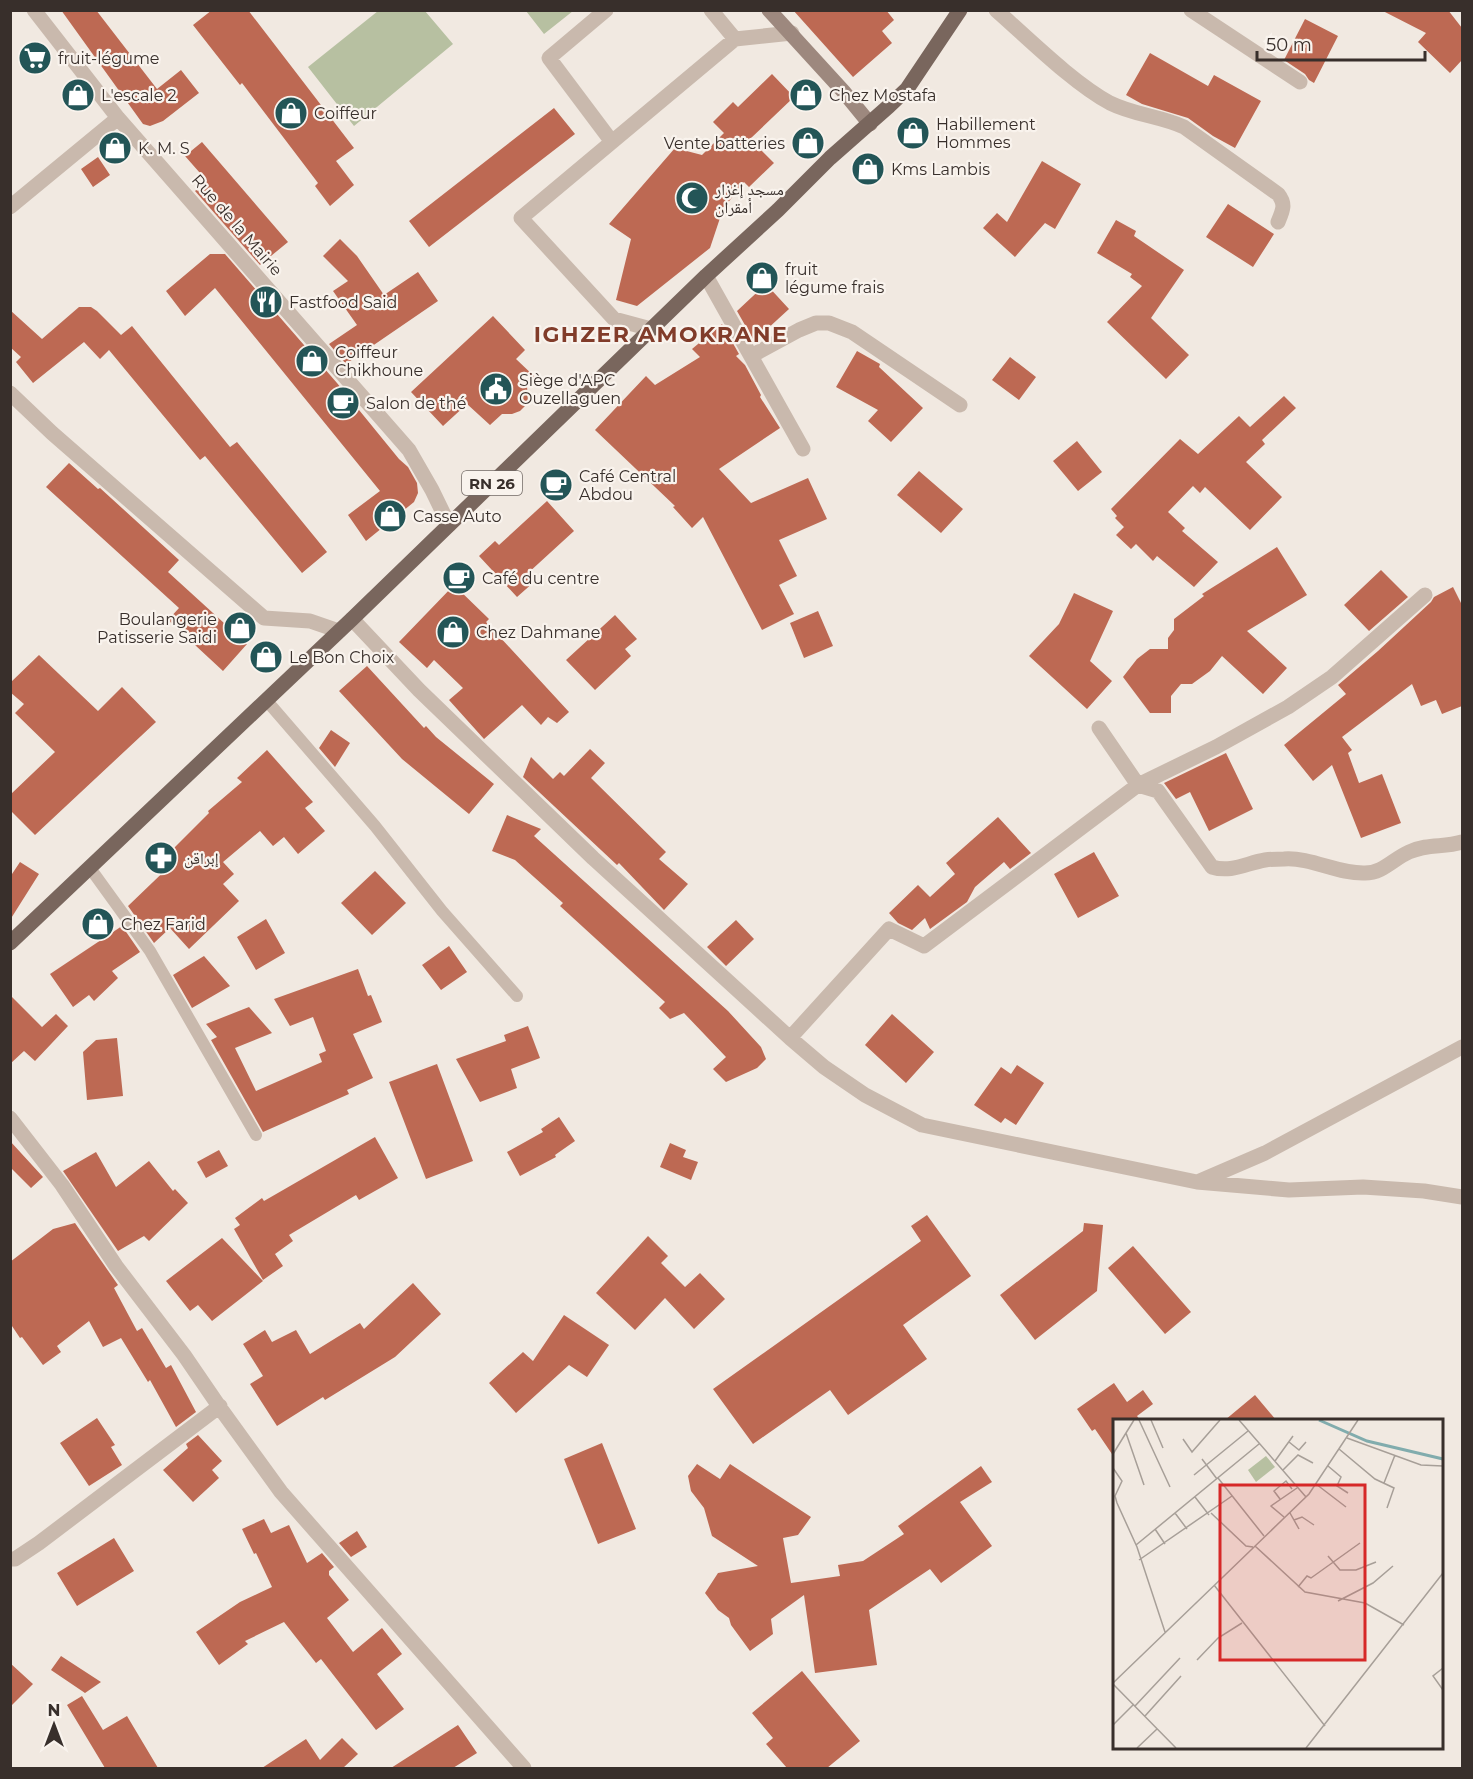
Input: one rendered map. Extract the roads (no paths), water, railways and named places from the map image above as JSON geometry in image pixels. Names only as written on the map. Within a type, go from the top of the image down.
[{"type":"main road","points":[[769,10],[792,33],[870,124]]},
{"type":"main road","name":"RN 26","points":[[10,943],[339,632],[706,276],[778,210],[830,158],[907,89],[960,10]]},
{"type":"street","name":"Rue de la Mairie","points":[[34,10],[118,118],[409,450],[449,525]]},
{"type":"street","points":[[606,10],[549,58],[612,142]]},
{"type":"street","points":[[711,10],[735,39]]},
{"type":"street","points":[[996,10],[1073,77],[1108,102],[1131,112],[1184,127],[1278,194],[1283,200],[1284,208],[1278,222]]},
{"type":"street","points":[[1191,10],[1300,82]]},
{"type":"street","points":[[651,329],[614,319],[521,218],[735,39],[792,33]]},
{"type":"street","points":[[10,207],[118,118]]},
{"type":"street","points":[[706,276],[803,448]]},
{"type":"street","points":[[751,356],[799,330],[816,323],[829,323],[852,332],[960,405]]},
{"type":"street","points":[[10,393],[52,433],[264,618],[310,621],[339,632]]},
{"type":"street","points":[[790,1038],[889,929],[924,946],[1138,785],[1216,747],[1288,707],[1332,676],[1425,595]]},
{"type":"street","points":[[352,619],[419,690],[593,858],[790,1038],[824,1067],[865,1095],[922,1125],[1197,1182],[1288,1190],[1363,1187],[1424,1191],[1462,1197]]},
{"type":"street","points":[[1099,728],[1138,785],[1158,791],[1212,867],[1230,869],[1265,860],[1288,858],[1363,874],[1381,871],[1390,862],[1408,852],[1430,845],[1450,846],[1462,842]]},
{"type":"street","points":[[1197,1182],[1265,1153],[1462,1047]]},
{"type":"street","points":[[10,1118],[62,1185],[116,1266],[184,1355],[280,1492],[524,1768]]},
{"type":"street","points":[[10,1559],[15,1559],[39,1543],[220,1406]]},
{"type":"lane","points":[[267,701],[375,826],[442,911],[517,996]]},
{"type":"lane","points":[[90,868],[150,951],[256,1135]]},
{"type":"place","name":"fruit-légume","points":[[35,58]]},
{"type":"place","name":"L'escale 2","points":[[78,95]]},
{"type":"place","name":"Chez Mostafa","points":[[806,95]]},
{"type":"place","name":"Coiffeur","points":[[291,113]]},
{"type":"place","name":"Habillement Hommes","points":[[913,133]]},
{"type":"place","name":"Vente batteries","points":[[808,143]]},
{"type":"place","name":"K. M. S","points":[[115,148]]},
{"type":"place","name":"Kms Lambis","points":[[868,169]]},
{"type":"place","name":"مسجد إغزار أمقران","points":[[692,198]]},
{"type":"place","name":"fruit légume frais","points":[[762,278]]},
{"type":"place","name":"Fastfood Said","points":[[266,302]]},
{"type":"place","name":"Coiffeur Chikhoune","points":[[312,361]]},
{"type":"place","name":"Siège d'APC Ouzellaguen","points":[[496,389]]},
{"type":"place","name":"Salon de thé","points":[[343,403]]},
{"type":"place","name":"Café Central Abdou","points":[[556,485]]},
{"type":"place","name":"Casse Auto","points":[[390,516]]},
{"type":"place","name":"Café du centre","points":[[459,578]]},
{"type":"place","name":"Boulangerie Patisserie Saidi","points":[[240,628]]},
{"type":"place","name":"Chez Dahmane","points":[[453,632]]},
{"type":"place","name":"Le Bon Choix","points":[[266,657]]},
{"type":"place","name":"إبراقن","points":[[161,858]]},
{"type":"place","name":"Chez Farid","points":[[98,924]]},
{"type":"district","name":"IGHZER AMOKRANE","points":[[661,334]]}]
